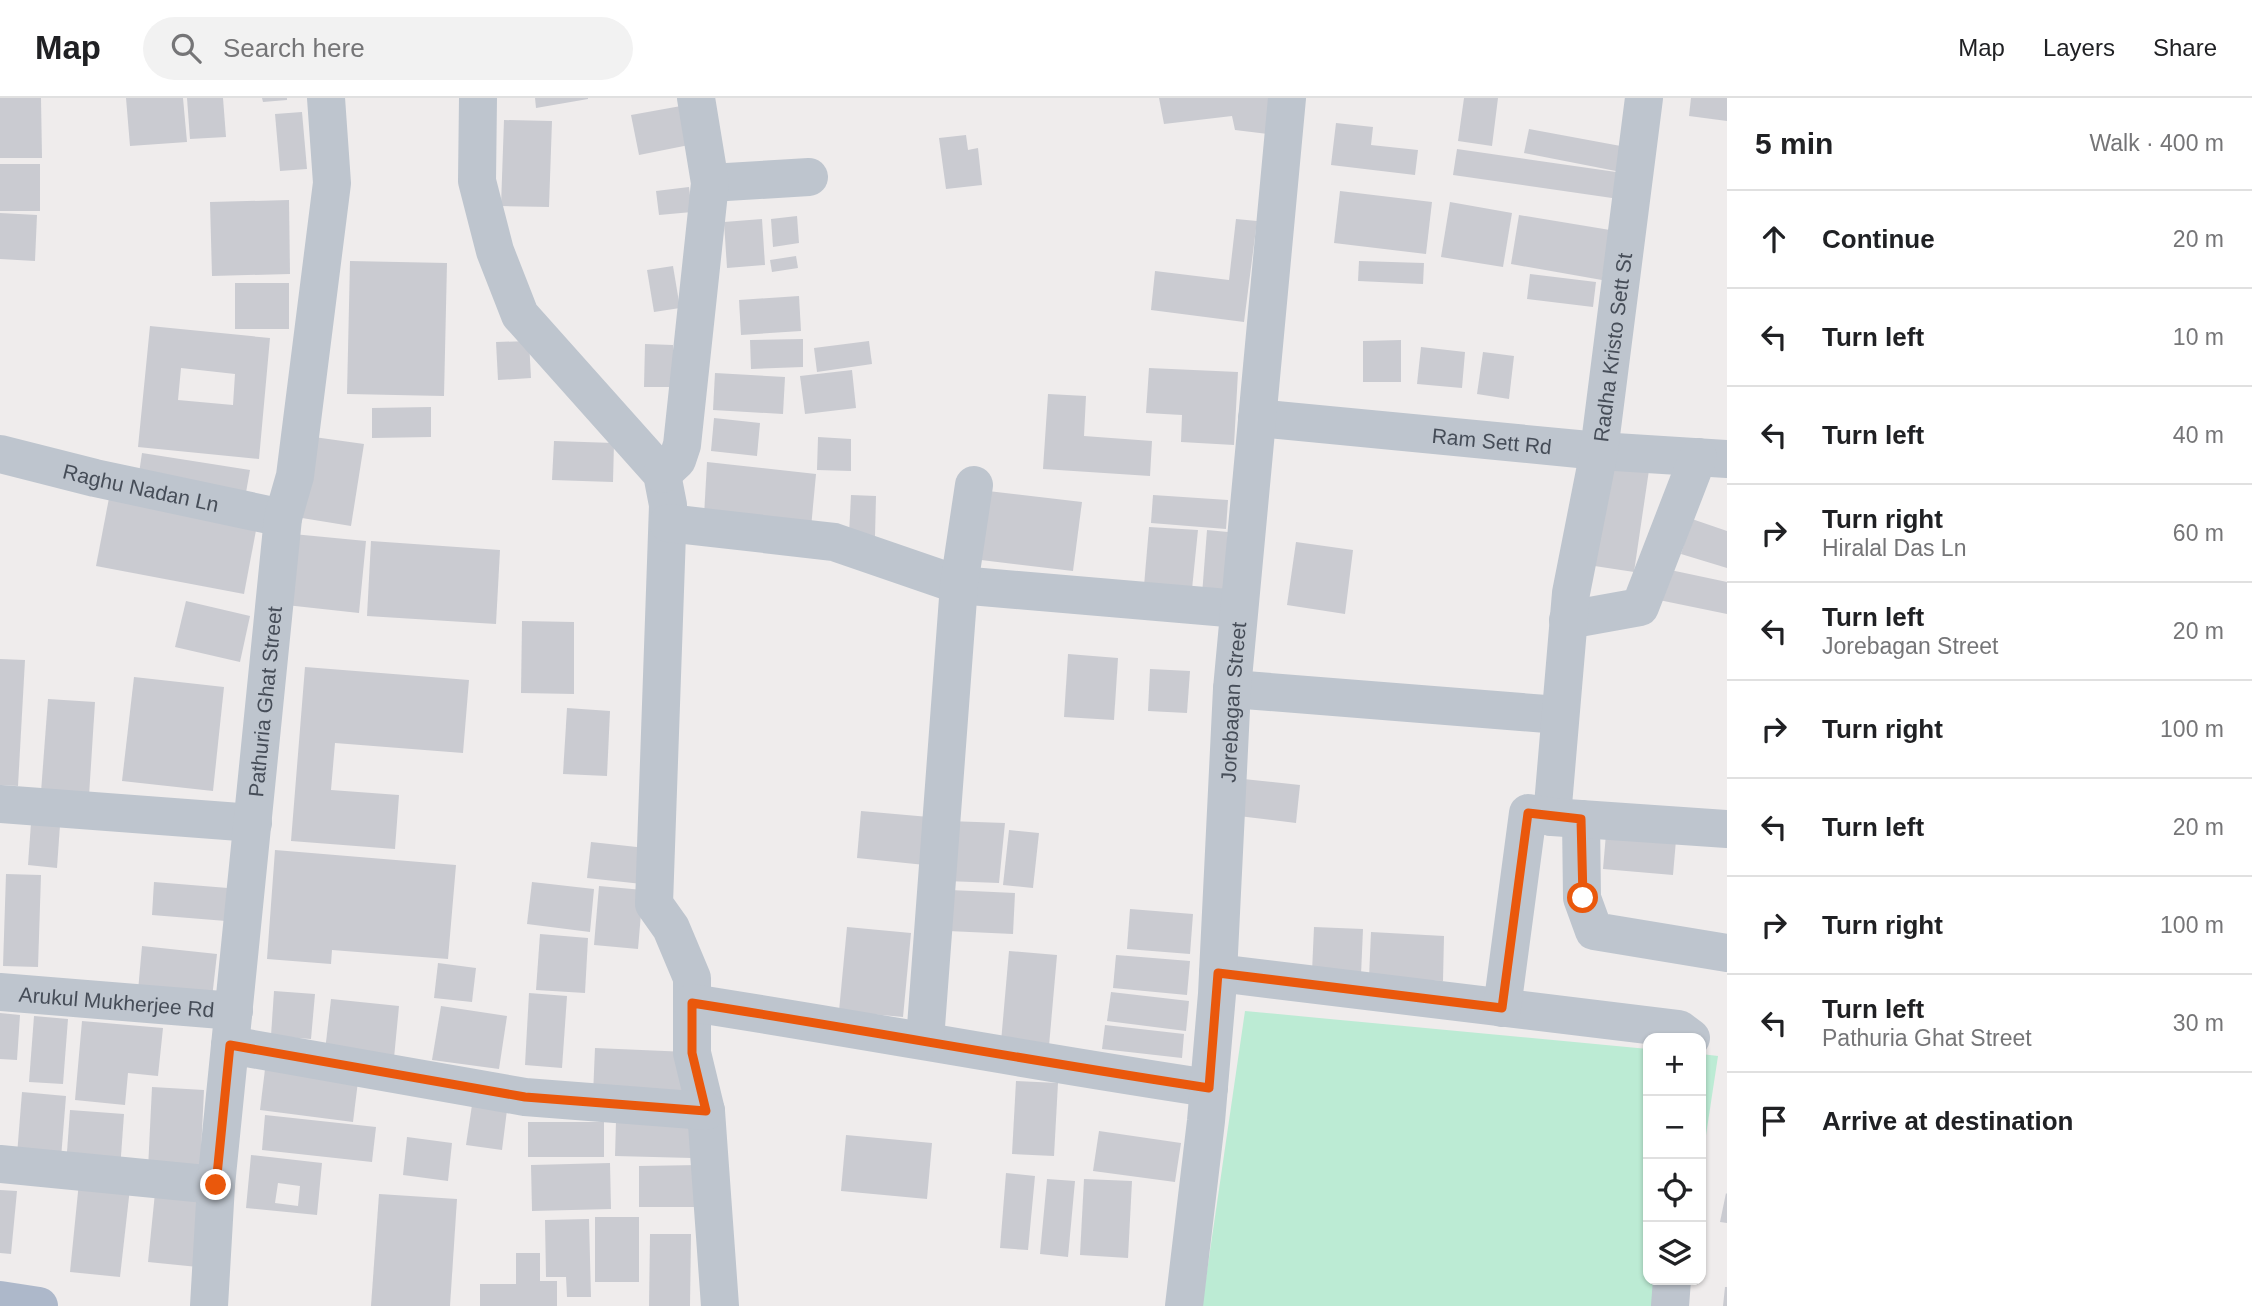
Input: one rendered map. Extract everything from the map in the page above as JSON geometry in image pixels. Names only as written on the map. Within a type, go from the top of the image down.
[{"type":"main road","points":[[0,1300],[39,1306]]},
{"type":"street","name":"Pathuria Ghat Street","points":[[209,1306],[216,1185],[283,518],[295,476],[332,183],[326,98]]},
{"type":"street","points":[[478,98],[477,181],[495,251],[520,315],[662,474],[668,505],[668,523],[654,904],[671,928],[692,978],[692,1053],[706,1111],[720,1306]]},
{"type":"street","points":[[662,474],[677,460],[681,445],[710,183],[696,98]]},
{"type":"street","name":"Jorebagan Street","points":[[1184,1306],[1209,1088],[1218,973],[1232,689],[1287,98]]},
{"type":"street","name":"Radha Kristo Sett St","points":[[1644,98],[1599,451],[1569,607],[1559,715],[1567,818],[1583,898],[1594,931],[1727,953]]},
{"type":"street","points":[[710,183],[809,177]]},
{"type":"street","name":"Ram Sett Rd","points":[[1257,418],[1599,451],[1712,458]]},
{"type":"street","name":"Raghu Nadan Ln","points":[[0,454],[95,478],[283,518]]},
{"type":"street","points":[[1569,607],[1640,607],[1712,458]]},
{"type":"street","points":[[925,1040],[959,584],[974,485]]},
{"type":"street","points":[[668,523],[834,542],[959,584],[1239,609]]},
{"type":"street","points":[[1232,689],[1559,715]]},
{"type":"street","points":[[0,804],[253,823]]},
{"type":"street","points":[[1502,1008],[1528,813],[1727,830]]},
{"type":"street","points":[[1218,973],[1679,1028],[1685,1033]]},
{"type":"street","name":"Arukul Mukherjee Rd","points":[[0,992],[232,1028],[525,1097],[706,1111]]},
{"type":"street","points":[[692,1003],[925,1040],[1006,1057],[1209,1088]]},
{"type":"street","points":[[0,1164],[216,1185]]},
{"type":"street","points":[[1670,1306],[1672,1285]]},
{"type":"green space","points":[[1245,1011],[1643,1049],[1643,1285],[1683,1285],[1680,1306],[1202,1306]]},
{"type":"green space","points":[[1706,1055],[1718,1056],[1706,1135]]},
{"type":"building","points":[[0,98],[41,98],[42,158],[0,158]]},
{"type":"building","points":[[126,98],[183,98],[187,142],[130,146]]},
{"type":"building","points":[[187,98],[223,98],[226,137],[190,139]]},
{"type":"building","points":[[262,98],[287,98],[287,100],[263,102]]},
{"type":"building","points":[[535,98],[588,98],[588,99],[536,108]]},
{"type":"building","points":[[1159,98],[1280,98],[1277,135],[1235,130],[1232,116],[1164,124]]},
{"type":"building","points":[[1464,98],[1498,98],[1492,146],[1458,141]]},
{"type":"building","points":[[1691,98],[1727,98],[1727,121],[1689,116]]},
{"type":"building","points":[[681,106],[689,145],[639,155],[631,115]]},
{"type":"building","points":[[302,112],[307,169],[280,171],[275,114]]},
{"type":"building","points":[[504,120],[552,121],[549,207],[501,206]]},
{"type":"building","points":[[1336,123],[1373,127],[1371,145],[1418,150],[1415,175],[1331,165]]},
{"type":"building","points":[[1529,129],[1626,147],[1621,172],[1524,153]]},
{"type":"building","points":[[966,135],[968,150],[978,148],[982,185],[946,189],[939,138]]},
{"type":"building","points":[[1457,149],[1623,173],[1619,199],[1453,175]]},
{"type":"building","points":[[0,164],[40,164],[40,211],[0,211]]},
{"type":"building","points":[[689,187],[692,212],[659,215],[656,191]]},
{"type":"building","points":[[1340,191],[1432,202],[1426,254],[1334,243]]},
{"type":"building","points":[[289,200],[290,274],[212,276],[210,202]]},
{"type":"building","points":[[1450,202],[1512,213],[1503,267],[1441,257]]},
{"type":"building","points":[[0,213],[37,215],[35,261],[0,259]]},
{"type":"building","points":[[1519,215],[1610,230],[1602,280],[1511,264]]},
{"type":"building","points":[[797,216],[799,243],[773,247],[771,219]]},
{"type":"building","points":[[762,219],[765,265],[727,268],[724,222]]},
{"type":"building","points":[[1236,219],[1257,221],[1244,322],[1151,310],[1155,271],[1229,280]]},
{"type":"building","points":[[796,256],[798,268],[772,272],[770,260]]},
{"type":"building","points":[[350,261],[447,263],[444,396],[347,394]]},
{"type":"building","points":[[1359,261],[1424,263],[1423,284],[1358,281]]},
{"type":"building","points":[[673,266],[680,308],[654,312],[647,270]]},
{"type":"building","points":[[1530,274],[1596,282],[1593,307],[1527,299]]},
{"type":"building","points":[[235,283],[289,283],[289,329],[235,329]]},
{"type":"building","points":[[799,296],[801,331],[741,335],[739,300]]},
{"type":"building","points":[[150,326],[270,338],[259,459],[138,447]],"holes":[[[181,368],[235,374],[233,405],[178,400]]]},
{"type":"building","points":[[803,339],[803,367],[751,369],[750,340]]},
{"type":"building","points":[[1401,340],[1401,382],[1363,382],[1363,341]]},
{"type":"building","points":[[529,341],[531,378],[498,380],[496,342]]},
{"type":"building","points":[[869,341],[872,364],[817,372],[814,348]]},
{"type":"building","points":[[645,344],[673,345],[673,387],[644,387]]},
{"type":"building","points":[[1421,347],[1465,352],[1462,388],[1417,384]]},
{"type":"building","points":[[1483,352],[1514,356],[1509,399],[1477,394]]},
{"type":"building","points":[[1149,368],[1238,372],[1234,445],[1181,442],[1182,415],[1146,413]]},
{"type":"building","points":[[852,370],[856,408],[805,414],[800,376]]},
{"type":"building","points":[[715,373],[785,377],[783,414],[713,410]]},
{"type":"building","points":[[1048,394],[1086,396],[1084,436],[1152,441],[1150,476],[1043,469]]},
{"type":"building","points":[[431,407],[431,437],[372,438],[372,408]]},
{"type":"building","points":[[714,418],[760,423],[757,456],[711,451]]},
{"type":"building","points":[[314,437],[364,444],[351,526],[302,518]]},
{"type":"building","points":[[818,437],[851,439],[851,471],[817,470]]},
{"type":"building","points":[[554,441],[614,443],[613,482],[552,480]]},
{"type":"building","points":[[142,453],[250,470],[245,498],[138,480]]},
{"type":"building","points":[[707,462],[816,474],[811,528],[704,516]]},
{"type":"building","points":[[1604,463],[1649,470],[1634,572],[1588,565]]},
{"type":"building","points":[[988,491],[1082,502],[1073,571],[981,560]]},
{"type":"building","points":[[851,495],[876,496],[875,536],[849,535]]},
{"type":"building","points":[[1153,495],[1228,500],[1226,529],[1151,523]]},
{"type":"building","points":[[109,498],[257,525],[244,594],[96,566]]},
{"type":"building","points":[[1692,519],[1727,531],[1727,568],[1681,554]]},
{"type":"building","points":[[1149,527],[1198,530],[1192,589],[1144,586]]},
{"type":"building","points":[[1207,530],[1228,532],[1223,597],[1202,595]]},
{"type":"building","points":[[293,534],[366,541],[359,613],[286,605]]},
{"type":"building","points":[[371,541],[500,550],[496,624],[367,616]]},
{"type":"building","points":[[1296,542],[1353,550],[1345,614],[1287,605]]},
{"type":"building","points":[[1661,568],[1727,582],[1727,614],[1654,599]]},
{"type":"building","points":[[186,601],[250,616],[240,662],[175,647]]},
{"type":"building","points":[[522,621],[574,622],[574,694],[521,693]]},
{"type":"building","points":[[1068,654],[1118,658],[1114,720],[1064,717]]},
{"type":"building","points":[[0,659],[25,660],[18,786],[0,785]]},
{"type":"building","points":[[305,667],[469,680],[463,753],[335,743],[331,790],[399,795],[395,849],[291,841]]},
{"type":"building","points":[[1150,669],[1190,671],[1187,713],[1148,711]]},
{"type":"building","points":[[134,677],[224,687],[213,791],[122,781]]},
{"type":"building","points":[[48,699],[95,702],[89,796],[41,792]]},
{"type":"building","points":[[567,708],[610,711],[607,776],[563,774]]},
{"type":"building","points":[[1234,778],[1300,785],[1296,823],[1230,815]]},
{"type":"building","points":[[861,811],[929,817],[925,865],[857,858]]},
{"type":"building","points":[[948,821],[1005,823],[999,883],[946,881]]},
{"type":"building","points":[[31,823],[60,825],[57,868],[28,865]]},
{"type":"building","points":[[1009,830],[1039,833],[1033,888],[1003,885]]},
{"type":"building","points":[[1606,834],[1676,840],[1673,875],[1603,869]]},
{"type":"building","points":[[591,842],[646,848],[642,884],[587,878]]},
{"type":"building","points":[[275,850],[456,865],[448,959],[332,950],[331,964],[267,959]]},
{"type":"building","points":[[6,874],[41,875],[38,967],[3,966]]},
{"type":"building","points":[[154,882],[228,888],[226,921],[152,915]]},
{"type":"building","points":[[532,882],[594,889],[590,932],[527,924]]},
{"type":"building","points":[[599,886],[643,890],[638,949],[594,945]]},
{"type":"building","points":[[950,890],[1015,893],[1013,934],[948,931]]},
{"type":"building","points":[[1130,909],[1193,914],[1190,954],[1127,949]]},
{"type":"building","points":[[847,927],[911,933],[903,1017],[839,1011]]},
{"type":"building","points":[[1314,927],[1363,929],[1361,975],[1312,972]]},
{"type":"building","points":[[1371,932],[1444,936],[1443,981],[1369,978]]},
{"type":"building","points":[[540,934],[588,938],[585,993],[536,990]]},
{"type":"building","points":[[142,946],[217,954],[212,998],[138,991]]},
{"type":"building","points":[[1009,951],[1057,955],[1049,1046],[1001,1042]]},
{"type":"building","points":[[1116,955],[1190,961],[1187,995],[1113,988]]},
{"type":"building","points":[[438,963],[476,968],[472,1002],[434,998]]},
{"type":"building","points":[[274,991],[315,994],[311,1039],[271,1036]]},
{"type":"building","points":[[1111,992],[1189,1001],[1186,1031],[1107,1021]]},
{"type":"building","points":[[529,993],[567,996],[562,1068],[525,1065]]},
{"type":"building","points":[[331,999],[399,1006],[394,1058],[325,1051]]},
{"type":"building","points":[[441,1006],[507,1016],[499,1069],[432,1060]]},
{"type":"building","points":[[0,1013],[20,1015],[17,1060],[0,1059]]},
{"type":"building","points":[[34,1016],[68,1019],[63,1084],[29,1082]]},
{"type":"building","points":[[82,1021],[163,1028],[158,1076],[128,1073],[125,1105],[75,1100]]},
{"type":"building","points":[[1105,1025],[1184,1034],[1182,1058],[1102,1049]]},
{"type":"building","points":[[595,1048],[688,1052],[687,1099],[593,1095]]},
{"type":"building","points":[[266,1061],[359,1073],[353,1122],[260,1110]]},
{"type":"building","points":[[1016,1081],[1058,1083],[1054,1156],[1012,1154]]},
{"type":"building","points":[[152,1087],[204,1090],[200,1172],[148,1169]]},
{"type":"building","points":[[22,1092],[66,1096],[61,1158],[17,1155]]},
{"type":"building","points":[[472,1105],[507,1110],[502,1150],[466,1145]]},
{"type":"building","points":[[70,1110],[124,1114],[120,1170],[66,1166]]},
{"type":"building","points":[[265,1115],[376,1127],[372,1162],[262,1150]]},
{"type":"building","points":[[616,1121],[693,1122],[692,1158],[615,1156]]},
{"type":"building","points":[[528,1122],[604,1122],[604,1157],[528,1157]]},
{"type":"building","points":[[1099,1131],[1181,1143],[1175,1182],[1093,1171]]},
{"type":"building","points":[[846,1135],[932,1143],[927,1199],[841,1191]]},
{"type":"building","points":[[407,1137],[452,1143],[448,1181],[403,1175]]},
{"type":"building","points":[[251,1155],[322,1163],[317,1215],[246,1208]],"holes":[[[278,1183],[300,1186],[298,1206],[275,1203]]]},
{"type":"building","points":[[610,1163],[611,1209],[532,1211],[531,1165]]},
{"type":"building","points":[[699,1165],[700,1207],[639,1207],[639,1166]]},
{"type":"building","points":[[1006,1173],[1035,1176],[1028,1250],[1000,1248]]},
{"type":"building","points":[[1047,1179],[1075,1181],[1068,1257],[1040,1254]]},
{"type":"building","points":[[1084,1179],[1132,1181],[1128,1258],[1080,1255]]},
{"type":"building","points":[[79,1182],[130,1188],[120,1277],[70,1272]]},
{"type":"building","points":[[156,1183],[206,1188],[198,1267],[148,1262]]},
{"type":"building","points":[[0,1190],[17,1191],[11,1254],[0,1253]]},
{"type":"building","points":[[379,1194],[457,1199],[450,1306],[371,1306]]},
{"type":"building","points":[[1727,1194],[1727,1223],[1720,1222]]},
{"type":"building","points":[[595,1217],[639,1217],[639,1282],[595,1282]]},
{"type":"building","points":[[589,1219],[591,1297],[567,1297],[566,1277],[546,1277],[545,1220]]},
{"type":"building","points":[[650,1234],[691,1234],[690,1306],[649,1306]]},
{"type":"building","points":[[516,1253],[540,1253],[540,1281],[557,1281],[557,1306],[480,1306],[480,1284],[516,1284]]},
{"type":"building","points":[[1725,1287],[1727,1306],[1723,1306]]},
{"type":"route","points":[[216,1185],[230,1045],[525,1097],[706,1111],[692,1053],[692,1003],[925,1040],[1006,1057],[1209,1088],[1218,973],[1502,1008],[1528,813],[1581,819],[1583,898]]}]
